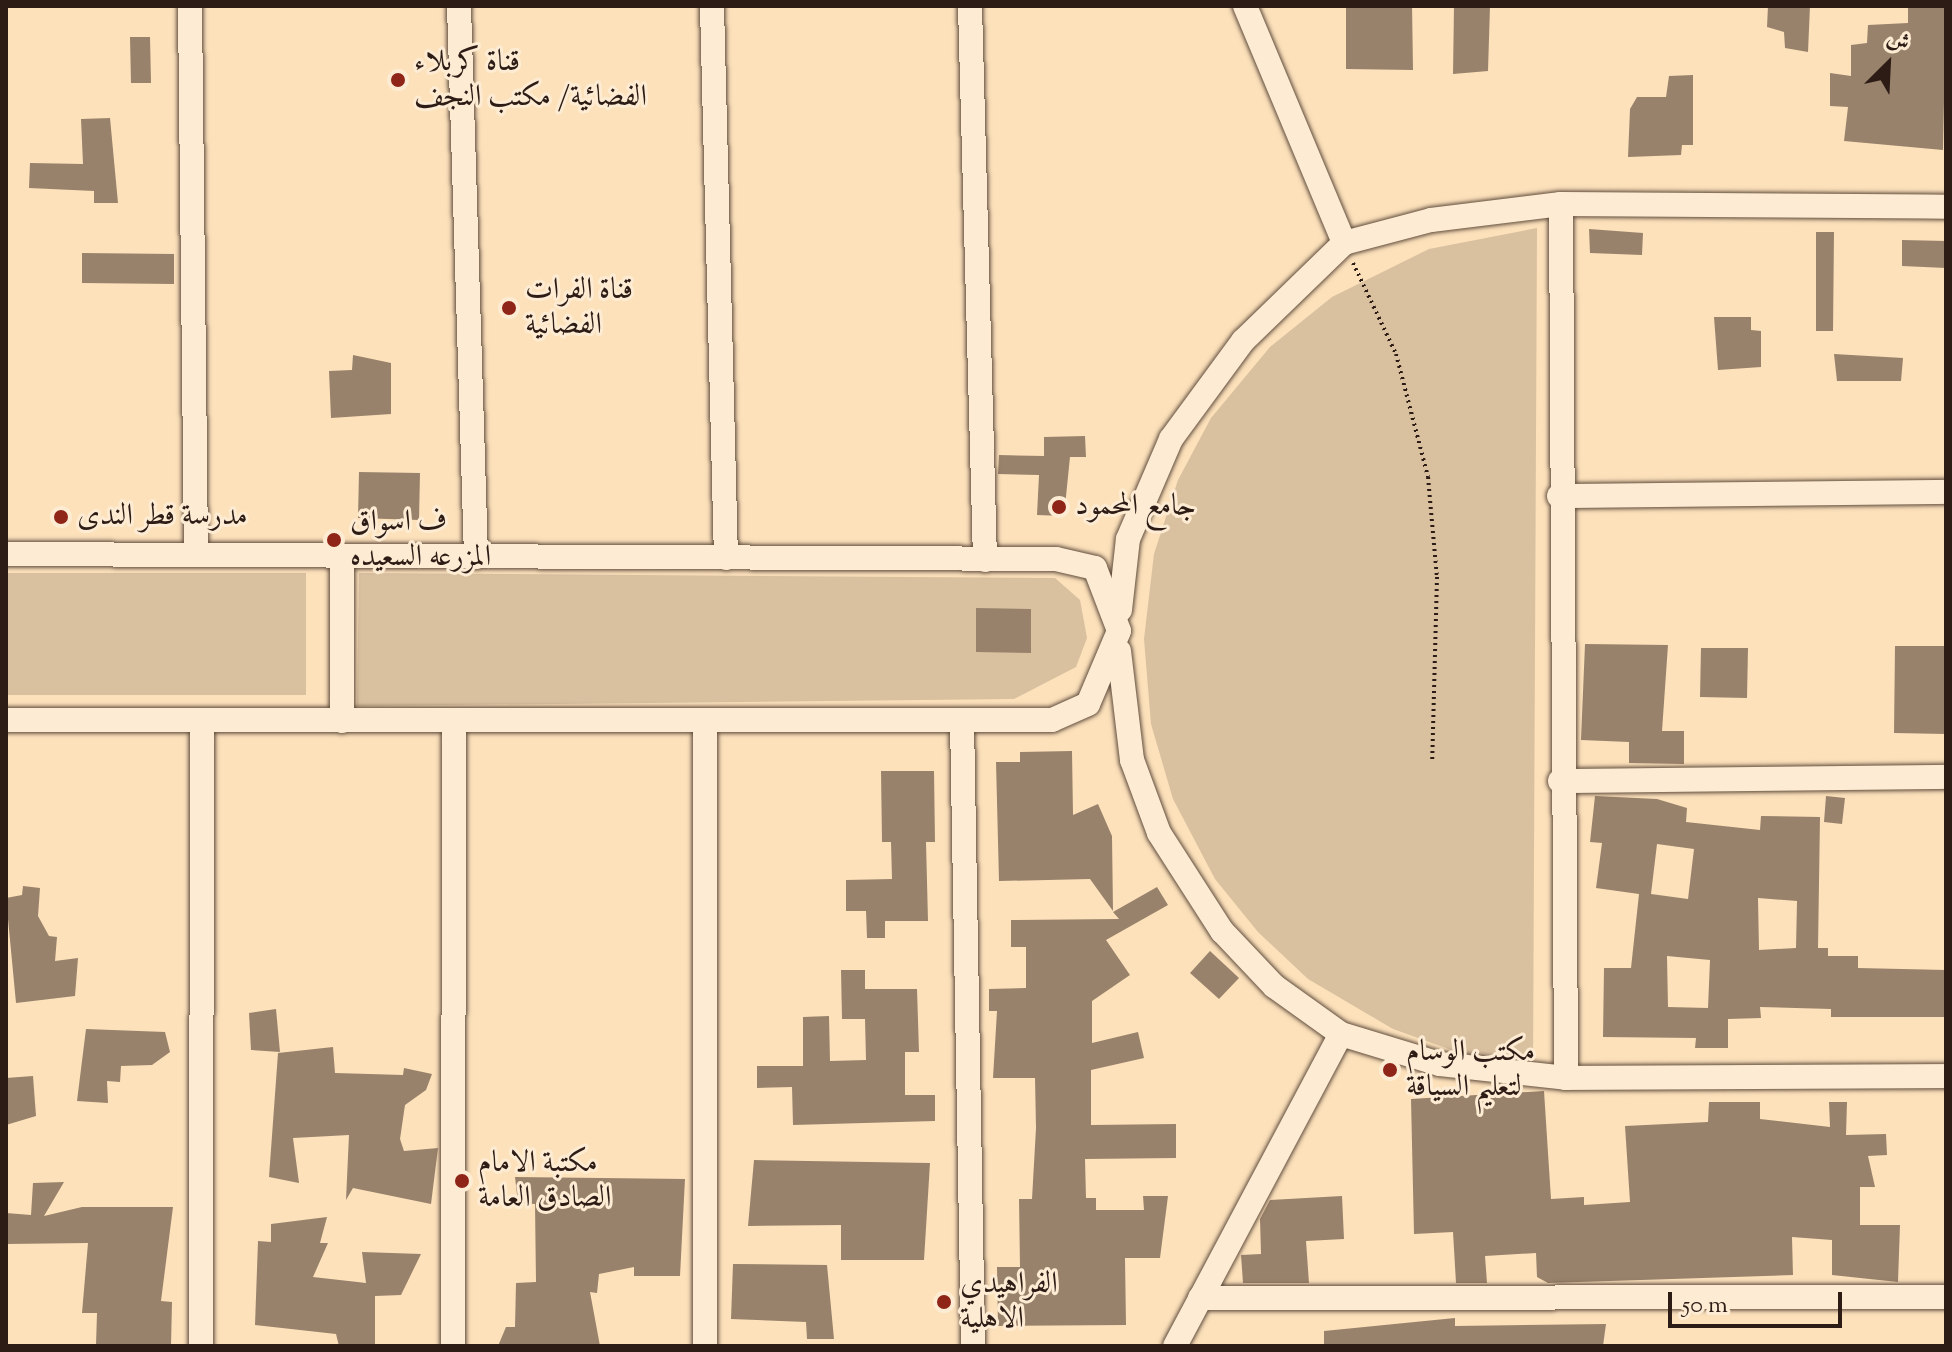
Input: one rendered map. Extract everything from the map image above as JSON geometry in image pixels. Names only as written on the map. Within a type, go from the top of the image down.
[{"type":"street","points":[[190,6],[196,555]]},
{"type":"street","points":[[459,6],[476,557]]},
{"type":"street","points":[[712,6],[726,558]]},
{"type":"street","points":[[970,6],[985,560]]},
{"type":"street","points":[[1245,6],[1344,243]]},
{"type":"street","points":[[1561,204],[1560,781],[1566,1078]]},
{"type":"street","points":[[1946,207],[1561,204],[1431,220],[1344,243],[1243,341],[1171,439],[1128,539],[1119,631],[1132,760],[1159,833],[1222,931],[1274,986],[1341,1034],[1440,1064],[1566,1078],[1946,1076]]},
{"type":"street","points":[[1559,496],[1946,492]]},
{"type":"street","points":[[6,554],[1081,561],[1095,568],[1119,631],[1098,689],[1072,716],[962,720],[705,721],[6,720]]},
{"type":"street","points":[[342,556],[342,721]]},
{"type":"street","points":[[201,1346],[202,720]]},
{"type":"street","points":[[962,720],[973,1346]]},
{"type":"street","points":[[453,1346],[454,721]]},
{"type":"street","points":[[705,721],[705,1346]]},
{"type":"street","points":[[1560,781],[1946,777]]},
{"type":"street","points":[[1175,1346],[1341,1034]]},
{"type":"street","points":[[1200,1298],[1946,1297]]},
{"type":"path","points":[[1344,243],[1396,354],[1428,477],[1437,577],[1432,763]]},
{"type":"shaded area","points":[[1537,228],[1533,1065],[1457,1052],[1393,1029],[1308,979],[1258,932],[1215,879],[1173,799],[1151,724],[1144,639],[1154,554],[1178,480],[1211,418],[1270,347],[1332,297],[1429,249]]},
{"type":"shaded area","points":[[6,573],[306,573],[306,695],[6,695]]},
{"type":"shaded area","points":[[359,573],[1055,578],[1080,600],[1087,638],[1076,667],[1014,699],[357,706]]},
{"type":"building","points":[[1346,6],[1412,6],[1413,70],[1346,69]]},
{"type":"building","points":[[1454,6],[1490,6],[1488,71],[1453,74]]},
{"type":"building","points":[[1768,6],[1810,6],[1808,52],[1785,48],[1784,32],[1767,27]]},
{"type":"building","points":[[1908,6],[1946,6],[1943,150],[1844,141],[1848,107],[1830,106],[1830,73],[1851,76],[1851,45],[1867,43],[1868,25],[1908,23]]},
{"type":"building","points":[[130,37],[150,37],[151,83],[131,83]]},
{"type":"building","points":[[1693,75],[1693,145],[1682,145],[1681,155],[1628,157],[1630,109],[1637,97],[1666,97],[1669,76]]},
{"type":"building","points":[[110,118],[118,203],[94,203],[94,191],[29,188],[30,163],[83,164],[81,119]]},
{"type":"building","points":[[1589,229],[1643,233],[1642,255],[1590,253]]},
{"type":"building","points":[[1816,232],[1834,232],[1833,331],[1816,331]]},
{"type":"building","points":[[1902,240],[1946,241],[1946,268],[1902,266]]},
{"type":"building","points":[[82,253],[174,254],[174,284],[82,283]]},
{"type":"building","points":[[1714,317],[1751,317],[1751,330],[1761,331],[1761,367],[1718,370]]},
{"type":"building","points":[[1834,354],[1903,358],[1901,381],[1837,381]]},
{"type":"building","points":[[353,355],[391,363],[391,414],[331,418],[329,371],[352,370]]},
{"type":"building","points":[[1085,436],[1086,457],[1070,457],[1064,516],[1037,515],[1039,475],[998,474],[999,455],[1044,456],[1044,437]]},
{"type":"building","points":[[359,472],[420,473],[419,520],[358,518]]},
{"type":"building","points":[[976,608],[1031,609],[1031,653],[976,652]]},
{"type":"building","points":[[1585,644],[1668,645],[1662,731],[1684,731],[1684,764],[1629,763],[1629,742],[1581,740]]},
{"type":"building","points":[[1895,646],[1946,646],[1946,734],[1894,733]]},
{"type":"building","points":[[1701,648],[1748,648],[1747,698],[1700,697]]},
{"type":"building","points":[[1072,751],[1073,815],[1098,804],[1112,836],[1113,911],[1090,879],[999,881],[996,762],[1020,762],[1020,752]]},
{"type":"building","points":[[881,771],[934,771],[935,842],[926,842],[928,921],[885,921],[885,938],[867,938],[866,911],[846,911],[846,880],[892,879],[891,842],[882,842]]},
{"type":"building","points":[[1595,796],[1657,799],[1687,808],[1686,822],[1760,830],[1761,816],[1820,817],[1818,948],[1828,948],[1828,956],[1858,956],[1858,968],[1946,970],[1946,1017],[1831,1017],[1831,1009],[1760,1007],[1761,1018],[1728,1019],[1728,1048],[1695,1048],[1696,1038],[1603,1037],[1604,968],[1631,968],[1639,894],[1596,888],[1602,843],[1590,842]],"holes":[[[1657,844],[1694,849],[1688,899],[1651,894]],[[1758,898],[1797,901],[1796,948],[1759,950]],[[1667,956],[1710,960],[1708,1008],[1668,1007]]]},
{"type":"building","points":[[1826,796],[1845,798],[1842,824],[1824,822]]},
{"type":"building","points":[[23,886],[40,888],[38,916],[49,936],[57,937],[55,961],[78,958],[75,996],[16,1003],[6,898],[22,895]]},
{"type":"building","points":[[1157,887],[1168,905],[1106,940],[1130,975],[1092,1001],[1092,1043],[1138,1032],[1144,1058],[1091,1070],[1091,1125],[1176,1124],[1176,1158],[1085,1159],[1086,1198],[1096,1198],[1096,1210],[1144,1210],[1143,1196],[1168,1196],[1160,1258],[1125,1258],[1126,1325],[998,1326],[997,1267],[1020,1267],[1019,1199],[1032,1199],[1036,1128],[1035,1078],[993,1078],[997,1011],[989,1011],[989,989],[1026,988],[1026,947],[1011,947],[1011,920],[1119,919],[1113,912]]},
{"type":"building","points":[[1210,951],[1239,978],[1219,999],[1190,973]]},
{"type":"building","points":[[841,970],[865,970],[865,989],[917,989],[919,1052],[905,1052],[905,1095],[935,1095],[935,1121],[793,1125],[792,1087],[757,1088],[757,1066],[803,1066],[803,1017],[829,1016],[830,1061],[866,1060],[865,1019],[842,1019]]},
{"type":"building","points":[[276,1009],[280,1052],[251,1050],[249,1013]]},
{"type":"building","points":[[86,1029],[165,1032],[170,1052],[152,1065],[121,1066],[120,1082],[107,1081],[108,1103],[77,1101]]},
{"type":"building","points":[[333,1047],[335,1073],[403,1075],[404,1068],[432,1074],[426,1090],[405,1105],[400,1139],[404,1151],[438,1148],[431,1204],[353,1188],[346,1200],[349,1135],[293,1138],[299,1183],[269,1177],[278,1053]]},
{"type":"building","points":[[33,1076],[36,1116],[6,1125],[6,1078]]},
{"type":"building","points":[[1544,1091],[1551,1199],[1584,1197],[1584,1205],[1630,1202],[1625,1126],[1708,1122],[1709,1102],[1760,1102],[1760,1119],[1830,1127],[1829,1102],[1847,1102],[1846,1135],[1886,1134],[1887,1155],[1868,1156],[1875,1187],[1860,1187],[1860,1225],[1900,1225],[1898,1282],[1832,1275],[1832,1240],[1792,1237],[1793,1275],[1548,1283],[1537,1277],[1536,1253],[1485,1256],[1487,1283],[1456,1283],[1453,1232],[1414,1234],[1411,1099]]},
{"type":"building","points":[[754,1160],[930,1163],[924,1260],[841,1260],[841,1225],[748,1226]]},
{"type":"building","points":[[515,1177],[685,1179],[680,1276],[634,1276],[634,1267],[599,1274],[597,1293],[590,1292],[600,1346],[498,1346],[506,1327],[515,1327],[516,1283],[536,1282],[535,1204],[518,1203]]},
{"type":"building","points":[[64,1182],[44,1216],[82,1207],[173,1207],[161,1301],[172,1302],[171,1346],[96,1345],[97,1313],[82,1313],[88,1243],[6,1244],[6,1213],[31,1215],[33,1183]]},
{"type":"building","points":[[1342,1196],[1344,1239],[1306,1241],[1309,1283],[1243,1283],[1241,1255],[1261,1254],[1260,1219],[1270,1200]]},
{"type":"building","points":[[327,1217],[320,1243],[328,1243],[313,1277],[366,1283],[362,1252],[421,1254],[401,1295],[375,1296],[375,1345],[339,1346],[336,1334],[255,1325],[258,1241],[271,1242],[271,1224]]},
{"type":"building","points":[[733,1264],[827,1265],[834,1339],[807,1339],[806,1322],[731,1319]]},
{"type":"building","points":[[1455,1318],[1455,1326],[1606,1324],[1603,1346],[1324,1346],[1324,1331]]},
{"type":"place","name":"قناة كربلاء الفضائية/ مكتب النجف","points":[[398,80]]},
{"type":"place","name":"قناة الفرات الفضائية","points":[[509,308]]},
{"type":"place","name":"جامع المحمود","points":[[1059,507]]},
{"type":"place","name":"مدرسة قطر الندى","points":[[61,517]]},
{"type":"place","name":"ف اسواق المزرعه السعيده","points":[[334,540]]},
{"type":"place","name":"مكتب الوسام لتعليم السياقة","points":[[1390,1070]]},
{"type":"place","name":"مكتبة الامام الصادق العامة","points":[[462,1181]]},
{"type":"place","name":"الفراهيدي الاهلية","points":[[944,1302]]}]
